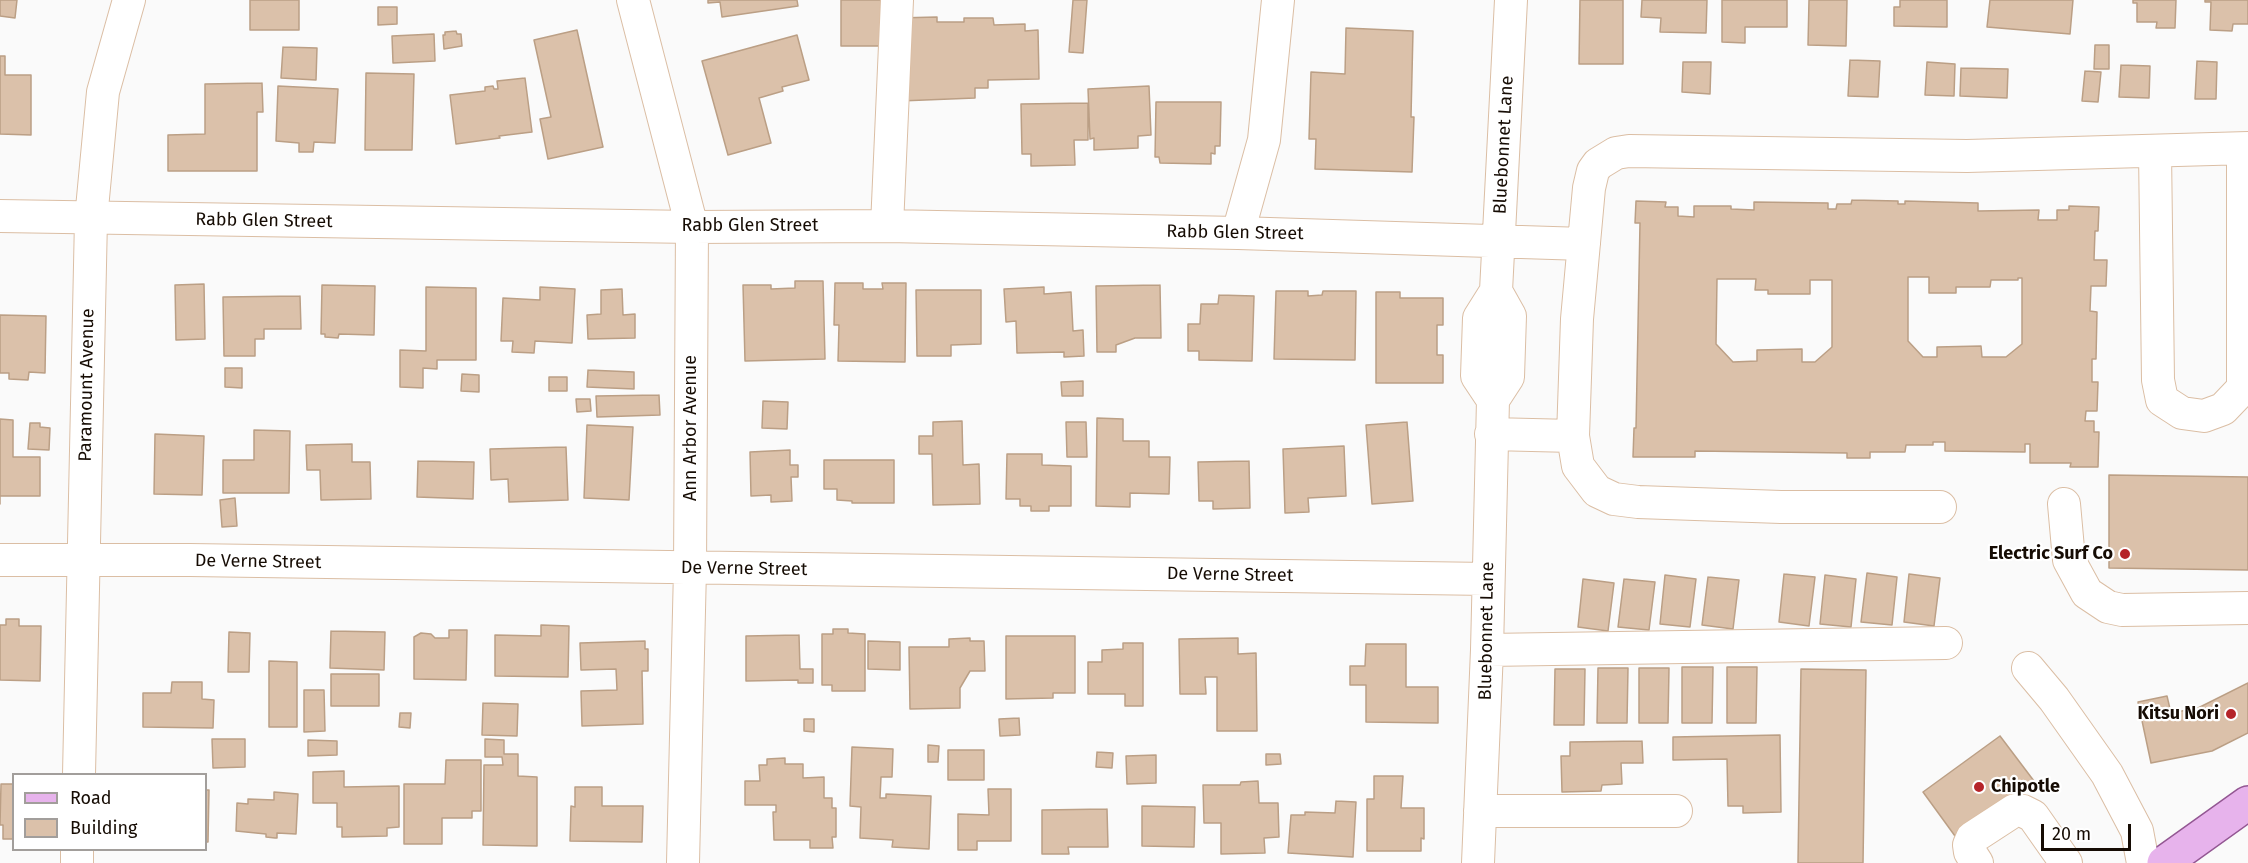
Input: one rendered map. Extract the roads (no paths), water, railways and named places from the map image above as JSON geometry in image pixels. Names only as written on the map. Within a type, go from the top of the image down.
[{"type":"main road","points":[[2164,863],[2248,803]]},
{"type":"street","name":"Paramount Avenue","points":[[79,773],[91,219],[103,92],[129,0]]},
{"type":"street","name":"Ann Arbor Avenue","points":[[633,0],[692,226],[690,569],[683,863]]},
{"type":"street","points":[[887,226],[897,0]]},
{"type":"street","points":[[1238,233],[1264,140],[1278,0]]},
{"type":"street","name":"Bluebonnet Lane","points":[[1478,863],[1487,650],[1493,400],[1478,376],[1479,318],[1496,291],[1511,0]]},
{"type":"street","points":[[1940,507],[1769,507],[1638,502],[1614,499],[1597,491],[1578,466],[1573,436],[1577,319],[1589,188],[1593,171],[1605,158],[1629,151],[1967,156],[2155,151],[2246,149],[2243,388],[2223,409],[2204,416],[2182,413],[2162,400],[2158,380],[2155,151]]},
{"type":"street","name":"Rabb Glen Street","points":[[0,216],[692,226],[887,226],[1238,233],[1584,244]]},
{"type":"street","points":[[1491,434],[1573,436]]},
{"type":"street","points":[[2064,504],[2069,560],[2088,592],[2108,607],[2122,610],[2248,608]]},
{"type":"street","name":"De Verne Street","points":[[0,560],[1488,579]]},
{"type":"street","points":[[1487,650],[1946,643]]},
{"type":"street","points":[[2028,668],[2055,699],[2107,774],[2137,831],[2143,863]]},
{"type":"street","points":[[1977,863],[1970,852],[1969,845],[1972,838],[2015,810],[2024,811],[2033,816],[2066,863]]},
{"type":"street","points":[[1480,812],[1676,811]]},
{"type":"place","name":"Electric Surf Co","points":[[2125,554]]},
{"type":"place","name":"Kitsu Nori","points":[[2231,714]]},
{"type":"place","name":"Chipotle","points":[[1979,787]]}]
